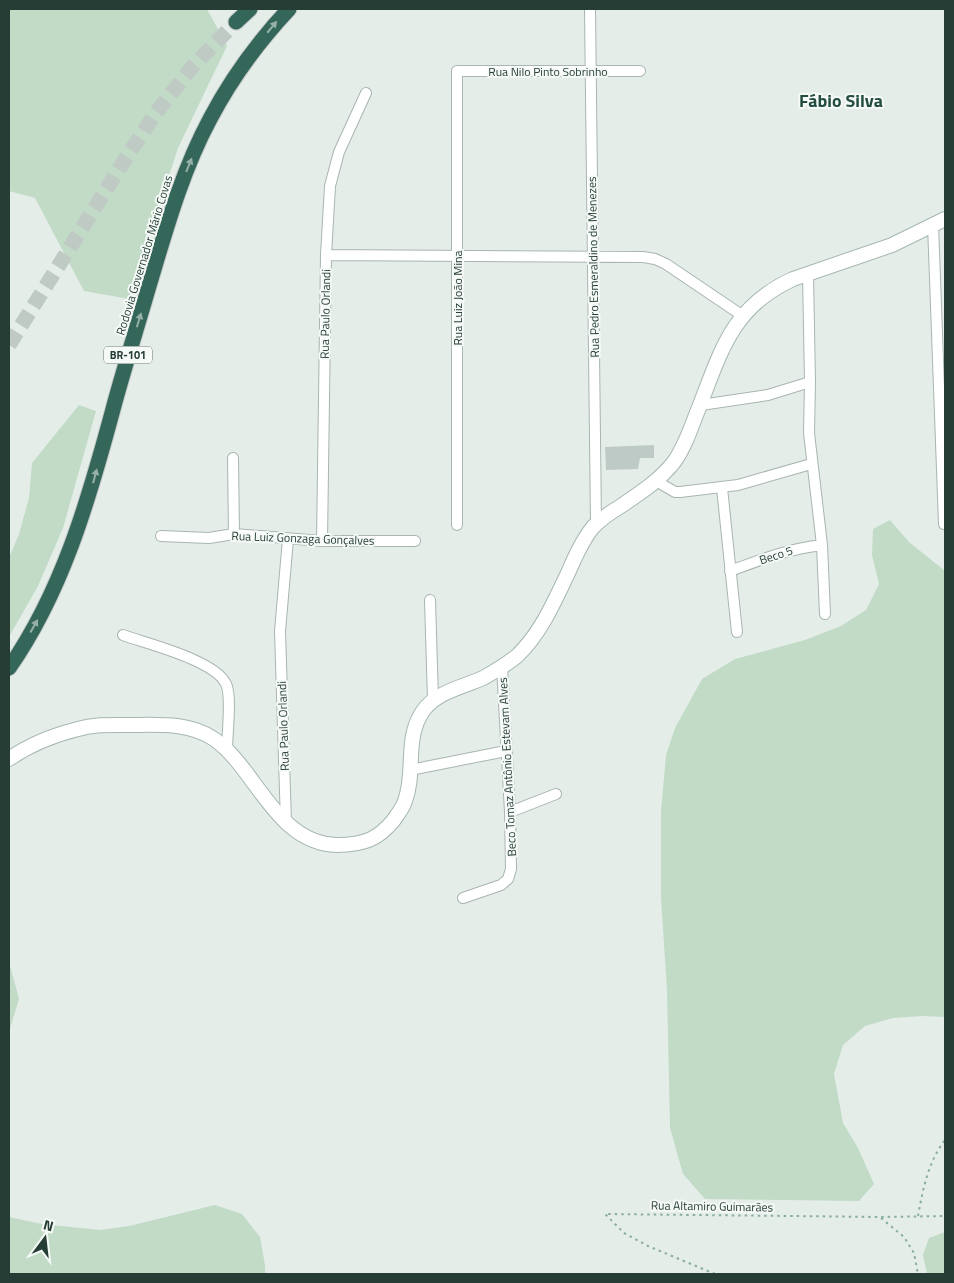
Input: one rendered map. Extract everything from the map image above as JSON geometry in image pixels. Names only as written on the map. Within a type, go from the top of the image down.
[{"type":"highway","points":[[236,22],[250,9]]},
{"type":"highway","name":"Rodovia Governador Mário Covas","points":[[9,668],[35,625],[70,552],[93,483],[116,398],[169,220],[196,148],[224,93],[256,47],[289,9]]},
{"type":"street","name":"Rua Pedro Esmeraldino de Menezes","points":[[590,9],[596,524]]},
{"type":"street","name":"Rua Nilo Pinto Sobrinho","points":[[457,71],[640,70]]},
{"type":"street","name":"Rua Luiz João Mina","points":[[457,71],[457,525]]},
{"type":"street","name":"Rua Paulo Orlandi","points":[[322,541],[328,207],[334,167],[339,152],[366,93]]},
{"type":"street","points":[[9,759],[39,742],[78,729],[98,725],[179,726],[197,730],[213,738],[227,750],[286,823],[299,832],[329,845],[358,844],[372,839],[386,829],[398,814],[405,801],[415,728],[423,711],[433,700],[484,677],[515,658],[531,641],[553,606],[585,538],[596,524],[656,481],[678,456],[701,405],[720,354],[743,316],[754,303],[779,285],[892,245],[939,222],[944,524]]},
{"type":"street","points":[[326,255],[643,257],[655,259],[666,264],[743,316]]},
{"type":"street","points":[[808,274],[809,433],[811,464],[822,545],[825,614]]},
{"type":"street","points":[[701,405],[768,395],[810,382]]},
{"type":"street","points":[[232,458],[234,534]]},
{"type":"street","points":[[656,481],[675,492],[722,488],[811,464]]},
{"type":"street","points":[[722,488],[737,632]]},
{"type":"street","name":"Rua Luiz Gonzaga Gonçalves","points":[[160,536],[209,538],[234,534],[322,541],[415,542]]},
{"type":"street","name":"Rua Paulo Orlandi","points":[[286,823],[280,631],[288,538]]},
{"type":"street","name":"Beco 5","points":[[730,571],[785,551],[822,545]]},
{"type":"street","points":[[430,600],[433,700]]},
{"type":"street","points":[[123,636],[198,662],[212,668],[221,676],[227,685],[228,697],[227,750]]},
{"type":"street","name":"Beco Tomaz Antônio Estevam Alves","points":[[463,898],[501,885],[508,879],[511,858],[510,812],[502,666]]},
{"type":"street","points":[[410,770],[506,751]]},
{"type":"street","points":[[510,812],[556,794]]},
{"type":"path","points":[[918,1216],[931,1163],[945,1140]]},
{"type":"path","name":"Rua Altamiro Guimarães","points":[[716,1274],[648,1246],[624,1233],[605,1214],[945,1216]]},
{"type":"path","points":[[880,1217],[904,1237],[914,1253],[918,1274]]},
{"type":"green space","points":[[9,9],[207,9],[227,46],[178,148],[129,299],[84,291],[35,198],[9,191]]},
{"type":"green space","points":[[79,405],[96,411],[63,528],[38,586],[9,637],[9,558],[19,534],[29,498],[32,463]]},
{"type":"green space","points":[[890,520],[909,542],[945,571],[945,1017],[893,1018],[865,1026],[843,1045],[834,1074],[843,1123],[858,1148],[874,1184],[859,1201],[705,1199],[683,1174],[670,1128],[667,991],[661,897],[661,811],[666,755],[675,728],[702,679],[735,659],[805,640],[841,626],[866,610],[879,584],[872,555],[873,529]]},
{"type":"green space","points":[[9,962],[19,999],[9,1032]]},
{"type":"green space","points":[[215,1205],[242,1214],[260,1237],[265,1274],[9,1274],[9,1217],[42,1224],[100,1230],[129,1226]]},
{"type":"green space","points":[[945,1232],[945,1274],[927,1274],[923,1255],[929,1238]]},
{"type":"building","points":[[654,445],[654,458],[640,458],[638,469],[606,470],[605,447]]},
{"type":"tunnel","points":[[9,345],[155,114],[193,66],[236,22]]},
{"type":"district","name":"Fábio Silva","points":[[841,100]]}]
